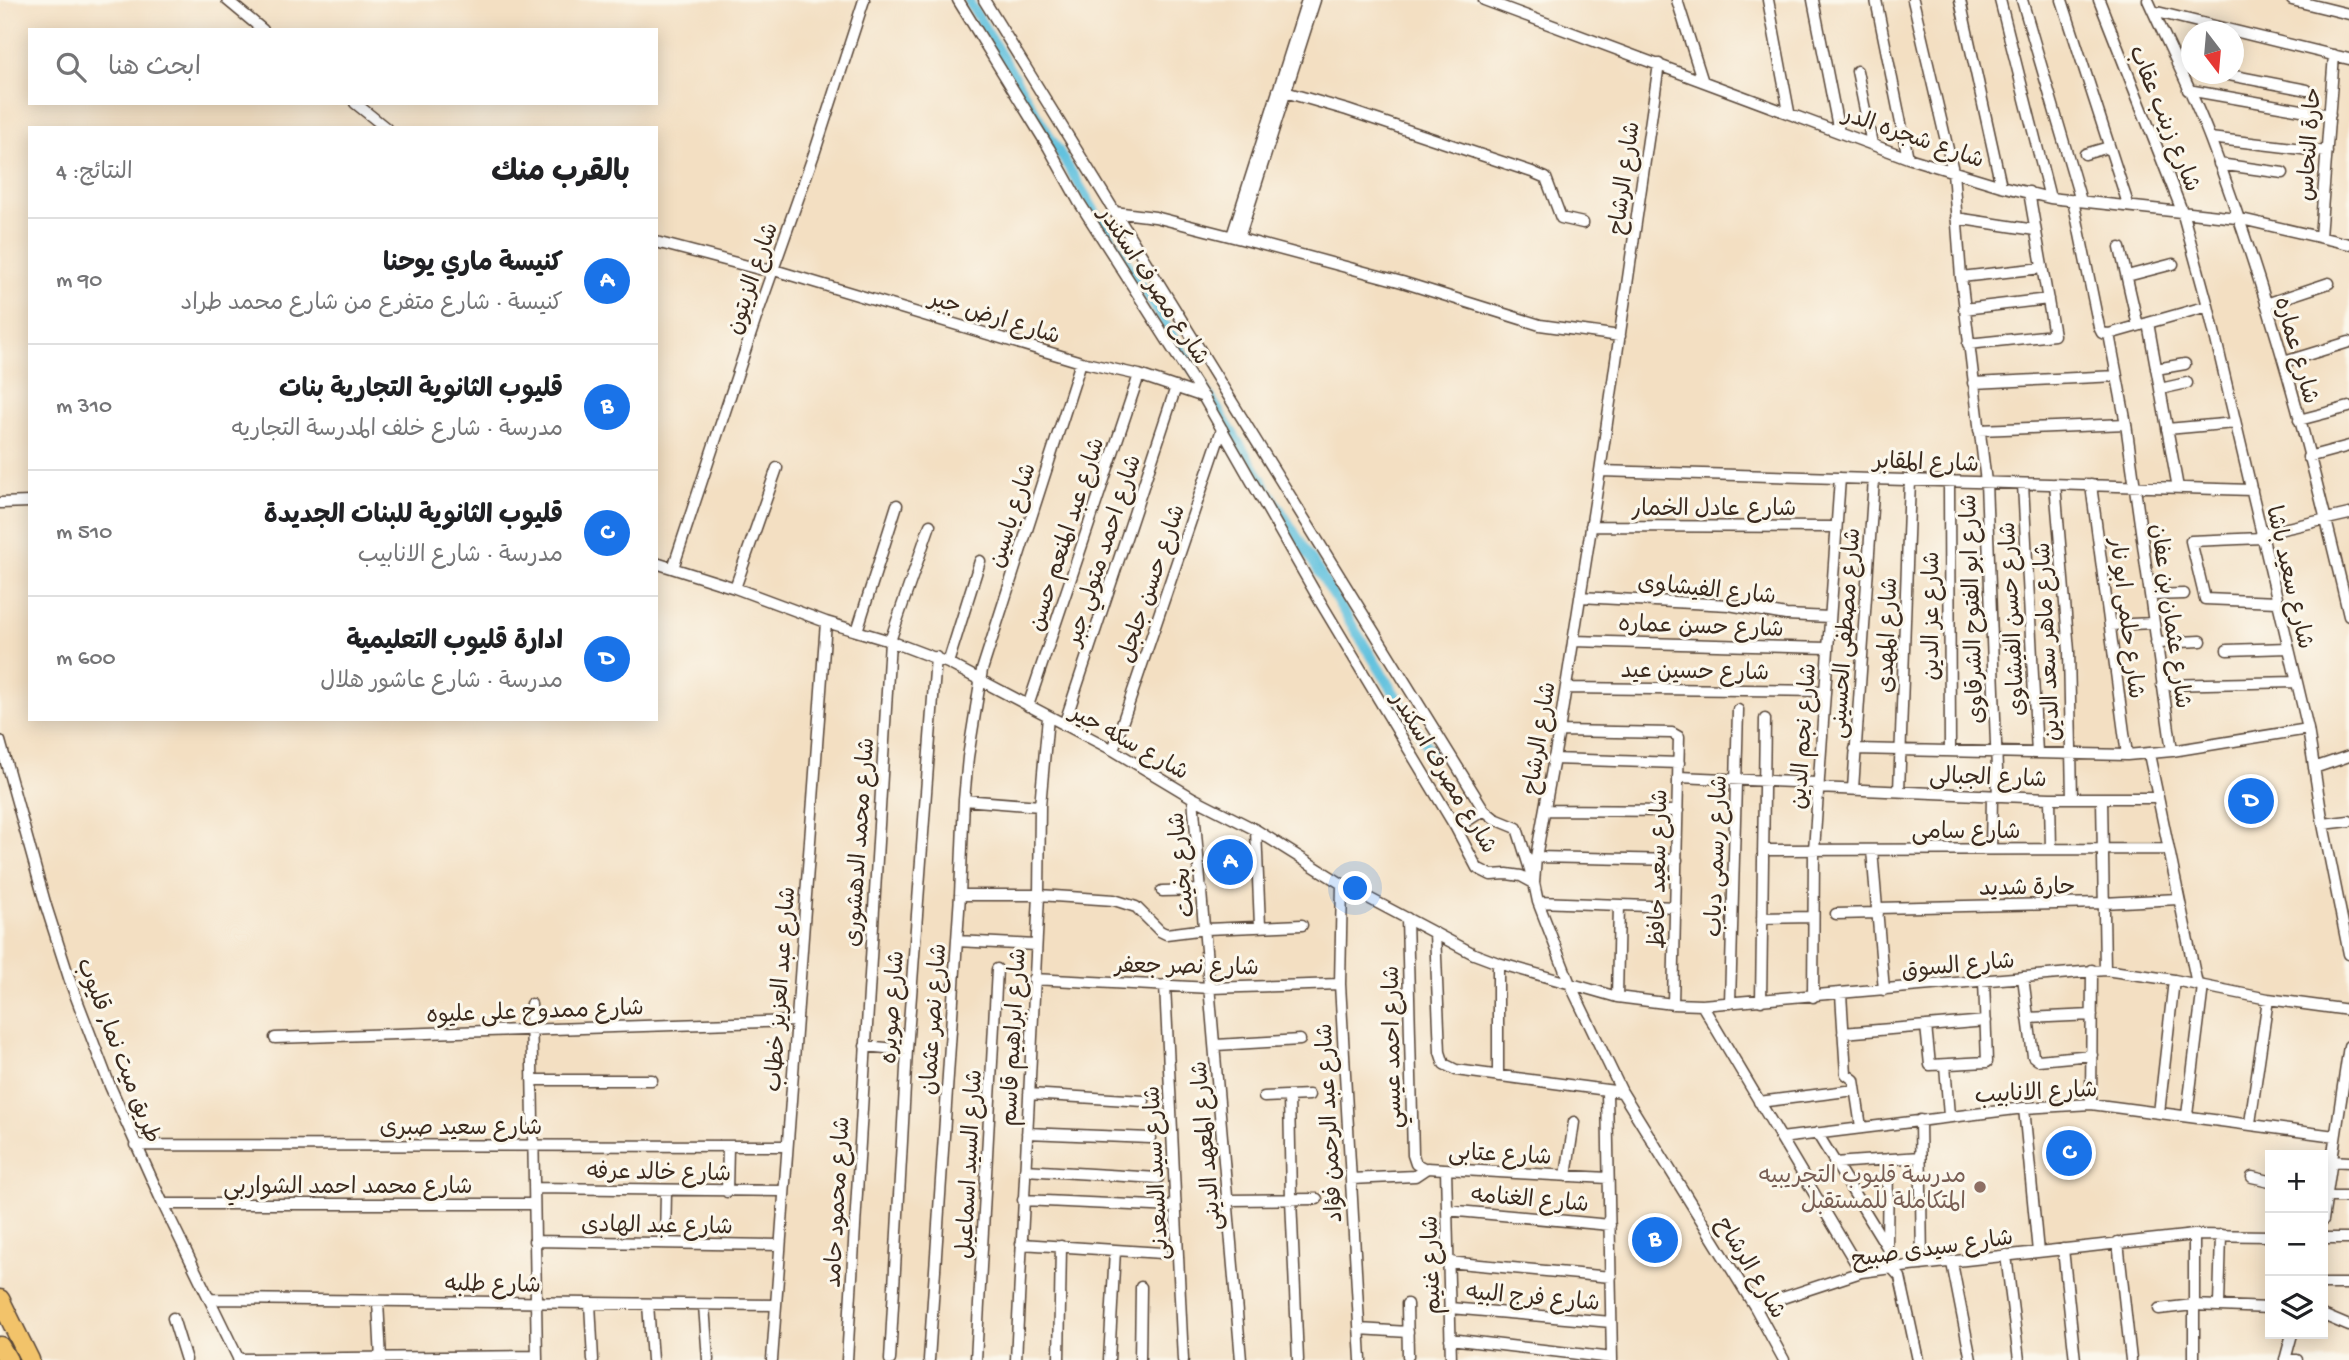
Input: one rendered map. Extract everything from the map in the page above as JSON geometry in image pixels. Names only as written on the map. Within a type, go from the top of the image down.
[{"type":"highway","points":[[0,1299],[30,1360]]},
{"type":"highway","points":[[0,1346],[8,1360]]},
{"type":"street","points":[[227,0],[261,28]]},
{"type":"street","name":"شارع الزيتون","points":[[673,568],[816,151],[864,0]]},
{"type":"street","name":"شارع مصرف اسكندر","points":[[958,0],[1079,202],[1223,429],[1321,603],[1456,828],[1472,861],[1483,873],[1514,874],[1534,883]]},
{"type":"street","name":"شارع مصرف اسكندر","points":[[984,0],[1485,810],[1495,819],[1517,828],[1534,883]]},
{"type":"street","points":[[1282,91],[1307,0]]},
{"type":"street","points":[[1235,237],[1282,91],[1315,0]]},
{"type":"street","name":"شارع شجره الدر","points":[[1484,0],[1908,158],[2001,186],[2050,198],[2128,204],[2237,218],[2349,244]]},
{"type":"street","points":[[1677,0],[1702,79]]},
{"type":"street","points":[[1768,0],[1789,112]]},
{"type":"street","points":[[1814,0],[1839,132]]},
{"type":"street","points":[[1876,0],[1908,158]]},
{"type":"street","name":"شارع ابو الفتوح الشرقاوى","points":[[1913,0],[1953,171],[1964,309],[1986,482],[1996,752],[1991,849]]},
{"type":"street","points":[[1960,0],[2001,186]]},
{"type":"street","points":[[2000,0],[2050,198]]},
{"type":"street","points":[[2022,0],[2077,200]]},
{"type":"street","points":[[2062,0],[2128,204]]},
{"type":"street","name":"شارع زينب عقاب","points":[[2099,0],[2182,211]]},
{"type":"street","name":"شارع عماره","points":[[2148,0],[2210,138],[2266,304],[2325,519],[2344,575],[2349,616]]},
{"type":"street","points":[[2292,0],[2349,14]]},
{"type":"street","points":[[2153,11],[2349,59]]},
{"type":"street","name":"حارة النحاس","points":[[2320,237],[2334,55]]},
{"type":"street","name":"شارع الرشاح","points":[[1659,64],[1600,471],[1536,857],[1534,883],[1538,902],[1570,984],[1622,1092],[1755,1307],[1784,1360]]},
{"type":"street","points":[[2177,64],[2181,65]]},
{"type":"street","points":[[1857,71],[1872,144]]},
{"type":"street","points":[[2244,78],[2307,90]]},
{"type":"street","points":[[2188,90],[2330,115]]},
{"type":"street","points":[[1282,91],[1347,110],[1546,178],[1561,218],[1583,223]]},
{"type":"street","points":[[357,105],[384,126]]},
{"type":"street","points":[[2210,138],[2327,152]]},
{"type":"street","points":[[2084,154],[2109,148]]},
{"type":"street","points":[[2219,164],[2283,173]]},
{"type":"street","points":[[1968,344],[2054,335],[2029,192]]},
{"type":"street","name":"شارع عثمان بن عفان","points":[[2077,200],[2099,330],[2109,334],[2126,424],[2172,751]]},
{"type":"street","name":"شارع سعيد باشا","points":[[2182,211],[2208,306],[2308,729],[2323,824],[2344,905],[2349,954]]},
{"type":"street","points":[[1114,212],[1155,217],[1235,237],[1402,282],[1540,325],[1620,336]]},
{"type":"street","points":[[1956,218],[2035,230]]},
{"type":"street","name":"شارع ارض جبر","points":[[658,243],[759,269],[774,270],[1081,362],[1139,375],[1204,398]]},
{"type":"street","points":[[2120,248],[2156,369],[2178,488]]},
{"type":"street","points":[[2127,276],[2173,264]]},
{"type":"street","points":[[1961,277],[2042,268]]},
{"type":"street","points":[[2266,304],[2329,283]]},
{"type":"street","points":[[1964,309],[2048,299]]},
{"type":"street","points":[[2109,334],[2208,306]]},
{"type":"street","points":[[2284,362],[2349,342]]},
{"type":"street","name":"شارع ياسين","points":[[981,681],[982,670],[1081,362]]},
{"type":"street","points":[[2156,369],[2186,363]]},
{"type":"street","name":"شارع عبد المنعم حسن","points":[[1028,706],[1139,375]]},
{"type":"street","points":[[1973,383],[2117,376]]},
{"type":"street","points":[[2160,388],[2187,383]]},
{"type":"street","name":"شارع احمد متولي جبر","points":[[1064,726],[1176,387]]},
{"type":"street","points":[[2299,420],[2349,407]]},
{"type":"street","points":[[2167,429],[2235,423]]},
{"type":"street","points":[[1979,430],[2126,424]]},
{"type":"street","name":"شارع حسن جلجل","points":[[1113,750],[1223,429]]},
{"type":"street","points":[[2308,457],[2349,446]]},
{"type":"street","points":[[735,588],[777,468]]},
{"type":"street","name":"شارع المقابر","points":[[1600,471],[2252,490]]},
{"type":"street","name":"شارع نجم الدين","points":[[1813,997],[1817,786],[1840,478]]},
{"type":"street","name":"شارع مصطفى الحسينى","points":[[1853,789],[1874,479]]},
{"type":"street","name":"شارع المهدى","points":[[1899,791],[1910,480]]},
{"type":"street","name":"شارع عز الدين","points":[[1949,481],[1950,751]]},
{"type":"street","name":"شارع حسن الفيشاوى","points":[[2023,484],[2037,753]]},
{"type":"street","name":"شارع ماهر سعد الدين","points":[[2055,485],[2067,615],[2072,798]]},
{"type":"street","name":"شارع حلمى ابو نار","points":[[2091,485],[2127,755]]},
{"type":"street","points":[[0,503],[28,502]]},
{"type":"street","points":[[857,631],[897,505]]},
{"type":"street","points":[[2277,602],[2205,599],[2192,540],[2262,536],[2349,514]]},
{"type":"street","name":"شارع محمد الدهشورى","points":[[864,1046],[890,641],[930,525]]},
{"type":"street","name":"شارع عادل الخمار","points":[[1591,526],[1836,527]]},
{"type":"street","points":[[948,663],[980,561]]},
{"type":"street","name":"شارع سكه جير","points":[[658,564],[936,657],[1113,750],[1193,798],[1255,830],[1342,884],[1474,954],[1570,984]]},
{"type":"street","points":[[2150,596],[2184,594]]},
{"type":"street","name":"شارع الفيشاوى","points":[[1580,597],[1729,605],[1786,615],[1830,617]]},
{"type":"street","name":"شارع عبد العزيز خطاب","points":[[772,1360],[826,622]]},
{"type":"street","points":[[2110,625],[2154,623]]},
{"type":"street","name":"شارع حسن عماره","points":[[1573,641],[1827,648]]},
{"type":"street","points":[[2156,643],[2201,641]]},
{"type":"street","points":[[2227,650],[2288,648]]},
{"type":"street","name":"شارع صويره","points":[[890,1360],[907,1050],[936,657]]},
{"type":"street","name":"شارع نصر عثمان","points":[[929,1360],[964,800],[973,721],[981,681]]},
{"type":"street","points":[[2162,685],[2296,682]]},
{"type":"street","name":"شارع حسين عيد","points":[[1566,688],[1824,691]]},
{"type":"street","name":"شارع رسمى دياب","points":[[1730,1003],[1738,710]]},
{"type":"street","name":"شارع ابراهيم قاسم","points":[[1016,1360],[1039,895],[1040,806],[1048,716]]},
{"type":"street","points":[[1761,1001],[1765,719]]},
{"type":"street","points":[[1855,750],[2149,754],[2308,729]]},
{"type":"street","name":"شارع سعيد حافظ","points":[[1559,731],[1672,733],[1678,736],[1673,1004]]},
{"type":"street","name":"طريق ميت نما, قليوب","points":[[0,741],[46,906],[110,1086],[135,1145],[239,1360]]},
{"type":"street","points":[[2149,754],[2178,899],[2200,985],[2187,1115]]},
{"type":"street","points":[[2315,768],[2349,756]]},
{"type":"street","points":[[1553,759],[1679,763]]},
{"type":"street","name":"شارع الجبالى","points":[[1679,777],[1995,796],[2158,798]]},
{"type":"street","name":"شارع بخيت","points":[[1193,798],[1206,929]]},
{"type":"street","points":[[2050,798],[2051,849]]},
{"type":"street","points":[[2102,799],[2105,970]]},
{"type":"street","points":[[964,800],[1040,806]]},
{"type":"street","points":[[1456,828],[1485,810]]},
{"type":"street","points":[[1545,810],[1678,811]]},
{"type":"street","points":[[2323,824],[2349,821]]},
{"type":"street","points":[[1255,830],[1260,926]]},
{"type":"street","name":"شارع سامى","points":[[1763,850],[2168,849]]},
{"type":"street","points":[[1872,850],[1884,990]]},
{"type":"street","points":[[1536,857],[1677,860]]},
{"type":"street","name":"شارع عبد الرحمن فؤاد","points":[[1342,884],[1340,984],[1361,1360]]},
{"type":"street","points":[[1162,891],[1202,890]]},
{"type":"street","points":[[960,895],[1039,895],[1114,900],[1136,908],[1160,931],[1166,933],[1302,925]]},
{"type":"street","name":"حارة شديد","points":[[1836,914],[1877,910],[2178,899]]},
{"type":"street","points":[[1538,902],[1676,907]]},
{"type":"street","points":[[1617,997],[1619,905]]},
{"type":"street","points":[[1762,918],[1813,917]]},
{"type":"street","name":"شارع احمد عيسي","points":[[1407,918],[1413,1155],[1416,1164],[1426,1169]]},
{"type":"street","name":"شارع المعهد الدينى","points":[[1206,929],[1241,1360]]},
{"type":"street","points":[[1435,933],[1440,1052],[1444,1064],[1456,1070],[1622,1092]]},
{"type":"street","points":[[957,941],[1035,945]]},
{"type":"street","points":[[1498,963],[1498,1076]]},
{"type":"street","name":"شارع السيد اسماعيل","points":[[976,1360],[997,970]]},
{"type":"street","points":[[2091,1104],[2092,970]]},
{"type":"street","name":"شارع السوق","points":[[1570,984],[1617,997],[1702,1005],[2105,970],[2349,1010]]},
{"type":"street","points":[[2023,977],[2034,1058],[2092,1055]]},
{"type":"street","name":"شارع نصر جعفر","points":[[1034,979],[1211,988],[1340,984]]},
{"type":"street","points":[[1926,1026],[1928,1063],[1931,1066],[1988,1061],[1984,980]]},
{"type":"street","points":[[2159,1113],[2174,980]]},
{"type":"street","name":"شارع سيد السعدنى","points":[[1165,985],[1183,1360]]},
{"type":"street","points":[[1840,994],[1846,1074],[1854,1080],[1861,1128]]},
{"type":"street","points":[[2250,1123],[2269,999]]},
{"type":"street","points":[[239,1360],[537,1358],[531,1004]]},
{"type":"street","points":[[1702,1005],[1861,1272]]},
{"type":"street","points":[[2028,1018],[2092,1015]]},
{"type":"street","name":"شارع ممدوح على عليوه","points":[[275,1038],[795,1021]]},
{"type":"street","points":[[1843,1033],[1986,1021]]},
{"type":"street","points":[[1216,1045],[1300,1040]]},
{"type":"street","points":[[864,1046],[907,1050]]},
{"type":"street","name":"شارع محمود حامد","points":[[847,1360],[864,1046]]},
{"type":"street","points":[[2328,1177],[2346,1087],[2349,1046]]},
{"type":"street","points":[[1945,1065],[1949,1116]]},
{"type":"street","points":[[532,1080],[652,1080]]},
{"type":"street","points":[[1759,1101],[1855,1090]]},
{"type":"street","points":[[1450,1339],[1612,1359],[1607,1091]]},
{"type":"street","points":[[1028,1094],[1144,1101]]},
{"type":"street","points":[[1264,1097],[1308,1095]]},
{"type":"street","points":[[1289,1096],[1298,1360]]},
{"type":"street","name":"شارع الانابيب","points":[[1781,1138],[1949,1116],[2091,1104],[2335,1136]]},
{"type":"street","points":[[2024,1108],[2038,1252]]},
{"type":"street","points":[[1920,1120],[1922,1265]]},
{"type":"street","points":[[1566,1176],[1574,1122]]},
{"type":"street","points":[[2337,1123],[2349,1124]]},
{"type":"street","points":[[1027,1133],[1150,1138]]},
{"type":"street","points":[[1817,1133],[1887,1247]]},
{"type":"street","name":"شارع سعيد صبرى","points":[[135,1145],[786,1146]]},
{"type":"street","points":[[727,1192],[729,1146]]},
{"type":"street","points":[[1835,1163],[1920,1157]]},
{"type":"street","points":[[1888,1159],[1887,1247],[1892,1268],[1900,1277],[1918,1360]]},
{"type":"street","points":[[2331,1161],[2349,1162]]},
{"type":"street","name":"شارع عتابى","points":[[1351,1179],[1416,1176],[1426,1169],[1608,1178]]},
{"type":"street","points":[[1025,1170],[1158,1178]]},
{"type":"street","name":"شارع غنيم","points":[[1446,1170],[1451,1360]]},
{"type":"street","points":[[2252,1177],[2265,1180]]},
{"type":"street","name":"شارع خالد عرفه","points":[[534,1188],[783,1191]]},
{"type":"street","points":[[665,1243],[666,1191]]},
{"type":"street","points":[[2328,1194],[2349,1197]]},
{"type":"street","points":[[1229,1200],[1317,1199]]},
{"type":"street","points":[[1023,1200],[1175,1207]]},
{"type":"street","name":"شارع محمد احمد الشواربي","points":[[163,1203],[534,1204]]},
{"type":"street","name":"شارع الغنامه","points":[[1447,1210],[1610,1225]]},
{"type":"street","points":[[2194,1235],[2194,1360]]},
{"type":"street","name":"شارع سيدى صبيح","points":[[1755,1307],[1861,1272],[2194,1235],[2265,1236]]},
{"type":"street","points":[[2219,1305],[2221,1235]]},
{"type":"street","points":[[2328,1238],[2349,1238]]},
{"type":"street","name":"شارع عبد الهادى","points":[[534,1241],[779,1245]]},
{"type":"street","points":[[2118,1242],[2131,1360]]},
{"type":"street","points":[[1021,1244],[1163,1253]]},
{"type":"street","points":[[1059,1360],[1061,1246]]},
{"type":"street","points":[[2063,1249],[2076,1360]]},
{"type":"street","points":[[1109,1360],[1115,1250]]},
{"type":"street","points":[[2006,1255],[2019,1360]]},
{"type":"street","points":[[1448,1262],[1611,1277]]},
{"type":"street","points":[[1952,1263],[1971,1360]]},
{"type":"street","points":[[2328,1284],[2349,1284]]},
{"type":"street","points":[[1140,1360],[1141,1287]]},
{"type":"street","name":"شارع طلبه","points":[[211,1300],[775,1305]]},
{"type":"street","points":[[377,1301],[381,1359]]},
{"type":"street","points":[[590,1303],[593,1360]]},
{"type":"street","points":[[648,1304],[652,1360]]},
{"type":"street","points":[[1407,1304],[1408,1356]]},
{"type":"street","points":[[704,1305],[708,1360]]},
{"type":"street","points":[[2159,1309],[2193,1305],[2265,1307]]},
{"type":"street","name":"شارع فرج البيه","points":[[1450,1308],[1611,1322]]},
{"type":"street","points":[[2328,1317],[2349,1326]]},
{"type":"street","points":[[173,1318],[186,1360]]},
{"type":"street","points":[[1359,1329],[1408,1332]]},
{"type":"street","points":[[2291,1339],[2285,1359],[2297,1360]]},
{"type":"waterway","points":[[968,0],[1099,218],[1434,757]]},
{"type":"place","name":"ادارة قليوب التعليمية","points":[[2251,801]]},
{"type":"place","name":"كنيسة ماري يوحنا","points":[[1230,862]]},
{"type":"place","name":"قليوب الثانوية للبنات الجديدة","points":[[2069,1153]]},
{"type":"place","name":"مدرسة قليوب التجريبيه المتكاملة للمستقبل","points":[[1980,1187]]},
{"type":"place","name":"قليوب الثانوية التجارية بنات","points":[[1655,1240]]}]
